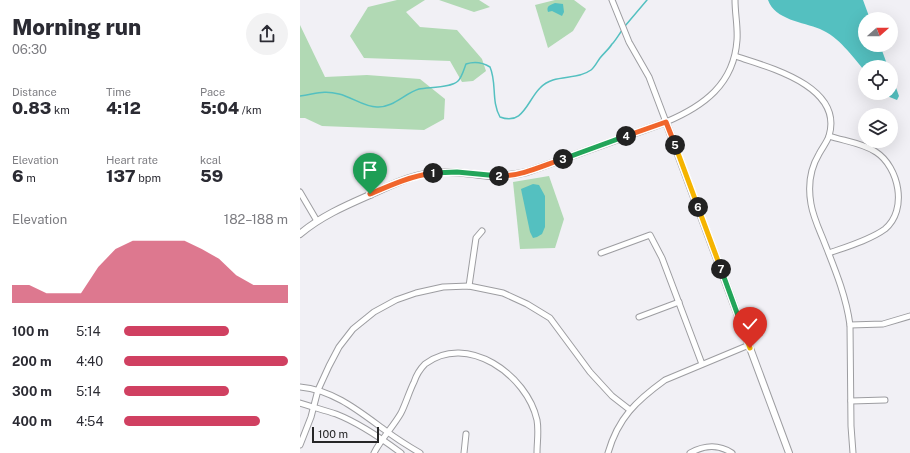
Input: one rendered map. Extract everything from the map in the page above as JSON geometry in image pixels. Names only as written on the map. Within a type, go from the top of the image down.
[{"type":"street","points":[[612,0],[629,42],[648,77],[666,122],[789,453]]},
{"type":"street","points":[[300,234],[317,221],[342,207],[402,181],[420,175],[445,172],[490,176],[527,172],[666,122],[692,110],[706,100],[724,80],[735,56],[738,30],[735,0]]},
{"type":"street","points":[[735,56],[784,73],[813,90],[823,100],[829,111],[831,124],[829,136],[814,164],[809,185],[813,212],[846,301],[850,325],[853,453]]},
{"type":"street","points":[[828,253],[872,237],[886,228],[895,217],[899,205],[897,186],[892,172],[889,165],[881,156],[865,147],[829,136]]},
{"type":"street","points":[[300,192],[317,221]]},
{"type":"street","points":[[469,286],[476,238],[482,230]]},
{"type":"street","points":[[601,252],[650,235],[662,258],[702,364]]},
{"type":"street","points":[[300,445],[314,407],[318,390],[339,348],[353,329],[374,312],[396,300],[416,293],[443,287],[469,286],[503,293],[527,304],[550,318],[574,348],[590,372],[612,396],[630,410]]},
{"type":"street","points":[[639,317],[679,302]]},
{"type":"street","points":[[850,325],[884,324],[910,316]]},
{"type":"street","points":[[608,453],[616,430],[630,410],[638,401],[665,380],[749,345]]},
{"type":"street","points":[[374,453],[401,412],[416,376],[424,365],[438,357],[454,352],[489,360],[512,377],[522,389],[531,404],[537,419],[537,453]]},
{"type":"street","points":[[300,387],[318,390],[331,395],[357,409],[420,453]]},
{"type":"street","points":[[851,401],[885,400]]},
{"type":"street","points":[[300,403],[336,414],[349,420],[401,453]]},
{"type":"street","points":[[464,453],[466,434]]},
{"type":"street","points":[[690,453],[711,446],[723,448],[732,453]]},
{"type":"green space","points":[[397,0],[425,0],[406,12],[420,27],[457,30],[482,59],[486,71],[473,81],[462,82],[450,61],[364,58],[350,36],[368,7]]},
{"type":"green space","points":[[439,0],[479,0],[490,7],[474,12]]},
{"type":"green space","points":[[555,0],[574,0],[586,9],[573,31],[548,48],[535,5]]},
{"type":"green space","points":[[300,25],[325,77],[367,75],[420,79],[445,99],[444,119],[424,130],[322,126],[305,118],[300,118]]},
{"type":"green space","points":[[549,176],[564,219],[555,248],[520,249],[513,182]]},
{"type":"water","points":[[768,0],[863,0],[867,12],[858,12],[858,52],[883,52],[885,60],[858,60],[858,63],[845,47],[827,32],[783,16],[772,7]]},
{"type":"water","points":[[555,3],[563,4],[564,12],[562,16],[552,11],[548,12],[548,7]]},
{"type":"water","points":[[533,184],[539,185],[545,196],[545,227],[542,234],[533,238],[530,232],[521,189]]},
{"type":"waterway","points":[[625,26],[647,0]]},
{"type":"waterway","points":[[300,96],[328,92],[344,95],[372,107],[383,107],[394,103],[419,89],[445,86],[455,83],[461,77],[466,64],[478,62],[490,67],[497,111],[500,117],[508,119],[514,118],[524,111],[535,93],[546,83],[552,80],[579,75],[591,70],[623,29]]},
{"type":"route","points":[[370,194],[402,181],[432,173],[457,172],[490,176],[506,176],[527,172],[666,122],[750,348]]}]
